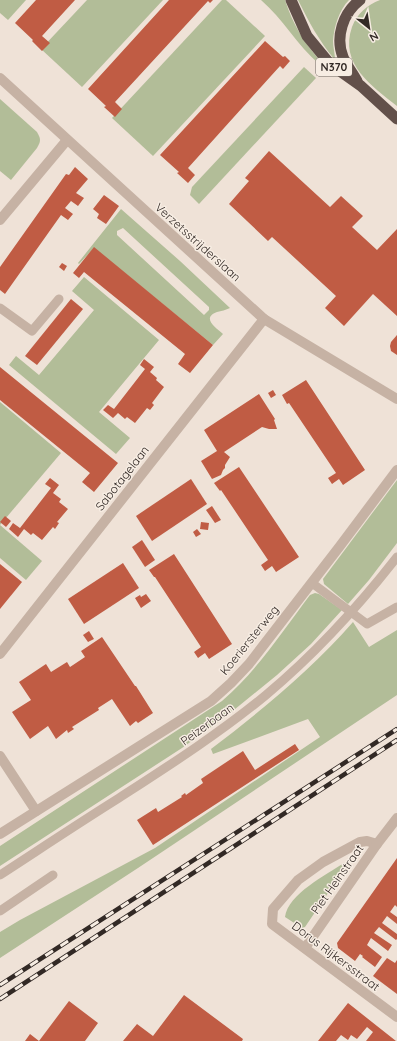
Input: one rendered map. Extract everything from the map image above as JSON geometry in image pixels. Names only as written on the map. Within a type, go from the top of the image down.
[{"type":"highway","name":"N370","points":[[291,0],[299,20],[312,43],[330,64],[361,86],[397,119]]},
{"type":"highway","name":"N370","points":[[360,0],[346,15],[340,33],[340,46],[344,59],[361,86]]},
{"type":"street","name":"Verzetsstrijderslaan","points":[[0,78],[264,319],[397,399]]},
{"type":"street","points":[[0,220],[67,140]]},
{"type":"street","name":"Sabotagelaan","points":[[0,654],[264,319]]},
{"type":"street","name":"Koeriersterweg","points":[[0,834],[211,701],[231,683],[249,664],[397,470]]},
{"type":"street","points":[[0,756],[36,811]]},
{"type":"street","name":"Piet Heinstraat","points":[[305,948],[377,844],[397,818]]},
{"type":"street","name":"Piet Heinstraat","points":[[273,909],[298,880],[323,862],[360,842],[367,841],[377,844]]},
{"type":"street","name":"Dorus Rijkersstraat","points":[[273,909],[272,924],[397,1017]]},
{"type":"lane","points":[[0,308],[32,331],[59,299]]},
{"type":"lane","name":"Peizerbaan","points":[[0,876],[164,769],[242,714],[290,674],[332,633],[376,583],[397,556]]},
{"type":"lane","points":[[312,583],[367,624],[397,607]]},
{"type":"lane","points":[[0,911],[53,875]]},
{"type":"green space","points":[[0,0],[26,0],[8,20],[0,13]]},
{"type":"green space","points":[[87,0],[163,0],[82,87],[41,49]]},
{"type":"green space","points":[[222,0],[226,0],[265,36],[153,156],[112,118]]},
{"type":"green space","points":[[261,0],[285,0],[300,33],[321,62],[319,64],[311,57],[269,7]]},
{"type":"green space","points":[[298,0],[349,0],[345,4],[340,14],[335,30],[333,41],[335,60],[306,17]]},
{"type":"green space","points":[[380,0],[397,0],[397,106],[368,82],[360,73],[350,52],[349,40],[354,22],[363,10]]},
{"type":"green space","points":[[304,67],[316,78],[199,204],[190,195],[192,187]]},
{"type":"green space","points":[[0,99],[37,132],[40,138],[37,148],[11,180],[0,171]]},
{"type":"green space","points":[[121,209],[230,308],[212,314],[210,317],[211,323],[223,334],[213,345],[94,248],[79,264],[78,263]],"holes":[[[123,228],[209,307],[209,310],[204,315],[117,235],[117,231]]]},
{"type":"green space","points":[[84,277],[159,340],[99,412],[130,438],[116,454],[9,365],[16,356],[39,375],[94,310],[72,291]]},
{"type":"green space","points":[[0,402],[61,453],[0,525]]},
{"type":"green space","points":[[397,480],[397,543],[369,580],[348,604],[324,584],[323,579]]},
{"type":"green space","points":[[0,525],[42,561],[26,580],[0,558]]},
{"type":"green space","points":[[315,593],[319,594],[342,610],[311,644],[277,675],[229,714],[182,748],[0,866],[0,846],[222,701],[247,677],[310,595]]},
{"type":"green space","points":[[353,622],[369,647],[397,630],[397,695],[0,958],[0,932],[155,848],[320,737],[308,719],[213,754],[211,749],[248,720],[303,673]]},
{"type":"green space","points":[[344,863],[347,865],[305,927],[302,928],[285,917],[293,901],[300,893],[318,879]]},
{"type":"building","points":[[36,0],[75,0],[42,36],[50,43],[42,51],[15,23]]},
{"type":"building","points":[[169,0],[213,0],[210,3],[208,1],[115,102],[122,109],[115,117],[88,89]]},
{"type":"building","points":[[265,41],[283,57],[285,56],[290,61],[283,69],[280,66],[188,168],[195,175],[188,183],[177,173],[179,172],[160,155]]},
{"type":"building","points":[[269,151],[330,207],[341,196],[363,216],[352,227],[377,250],[397,229],[397,316],[373,294],[344,326],[325,308],[336,296],[272,237],[268,241],[229,204],[249,181],[245,178]]},
{"type":"building","points":[[75,167],[88,179],[76,193],[84,198],[78,206],[71,201],[65,208],[73,214],[68,220],[61,215],[5,294],[0,290],[0,267],[66,174],[69,175]]},
{"type":"building","points":[[104,195],[119,206],[106,224],[97,218],[99,214],[93,209]]},
{"type":"building","points":[[94,247],[213,345],[190,373],[178,364],[185,354],[84,272],[79,278],[73,273]]},
{"type":"building","points":[[62,263],[67,266],[64,271],[59,267]]},
{"type":"building","points":[[71,299],[83,309],[37,365],[25,356]]},
{"type":"building","points":[[397,335],[397,355],[391,351],[390,346],[391,342]]},
{"type":"building","points":[[144,359],[154,367],[150,372],[164,387],[152,403],[154,405],[150,410],[147,408],[135,423],[127,417],[125,419],[118,413],[113,418],[103,410],[108,405],[114,409],[145,369],[140,365]]},
{"type":"building","points":[[0,367],[118,463],[94,492],[82,482],[90,473],[0,400]]},
{"type":"building","points":[[306,380],[365,470],[343,485],[339,479],[332,484],[328,478],[336,473],[289,403],[287,404],[282,395]]},
{"type":"building","points":[[273,390],[276,395],[271,398],[268,393]]},
{"type":"building","points":[[259,394],[275,419],[277,429],[262,427],[224,452],[230,457],[221,475],[212,479],[201,461],[217,451],[204,430]]},
{"type":"building","points":[[239,467],[299,557],[276,572],[272,566],[265,571],[261,565],[268,560],[221,490],[220,491],[214,483]]},
{"type":"building","points":[[50,478],[59,485],[53,493],[61,499],[59,502],[68,509],[57,522],[59,523],[55,529],[53,527],[42,540],[33,533],[31,535],[24,529],[18,537],[9,529],[13,523],[20,528],[51,488],[45,484]]},
{"type":"building","points":[[191,479],[207,504],[152,541],[136,516]]},
{"type":"building","points":[[212,506],[221,520],[215,523],[206,510]]},
{"type":"building","points":[[5,516],[11,521],[6,527],[0,522]]},
{"type":"building","points":[[201,522],[209,523],[208,530],[200,529]]},
{"type":"building","points":[[197,529],[201,534],[196,537],[193,532]]},
{"type":"building","points":[[142,540],[155,560],[145,567],[132,547]]},
{"type":"building","points":[[174,554],[232,644],[209,659],[205,653],[198,658],[194,652],[201,647],[149,570]]},
{"type":"building","points":[[123,563],[139,588],[84,624],[68,599]]},
{"type":"building","points":[[0,564],[22,582],[0,609]]},
{"type":"building","points":[[146,594],[151,601],[141,608],[135,598]]},
{"type":"building","points":[[89,631],[94,639],[88,642],[83,635]]},
{"type":"building","points":[[102,637],[153,713],[138,723],[136,721],[130,726],[112,699],[98,708],[99,710],[72,727],[74,729],[68,733],[67,730],[56,739],[48,726],[30,739],[12,712],[31,700],[19,682],[46,664],[51,672],[67,662],[70,667],[85,657],[81,651]]},
{"type":"building","points":[[295,744],[299,750],[153,845],[137,820],[156,808],[158,812],[182,797],[181,796],[185,793],[186,795],[203,783],[201,779],[243,751],[255,770]]},
{"type":"building","points":[[397,858],[397,907],[395,905],[390,912],[397,917],[397,924],[387,916],[382,923],[397,934],[397,939],[396,940],[379,927],[374,933],[392,945],[388,951],[371,938],[367,945],[382,957],[375,967],[360,954],[355,961],[338,948],[337,943]]},
{"type":"building","points":[[387,958],[395,963],[397,960],[397,994],[373,976]]},
{"type":"building","points":[[184,995],[243,1039],[242,1041],[123,1041],[137,1024],[153,1036]]},
{"type":"building","points":[[69,1001],[98,1023],[85,1041],[39,1041]]},
{"type":"building","points":[[348,1003],[396,1041],[366,1041],[373,1032],[367,1027],[357,1039],[351,1035],[348,1040],[341,1035],[336,1041],[318,1041]]},
{"type":"building","points":[[30,1034],[39,1041],[25,1041]]},
{"type":"railway","points":[[0,985],[397,729]]},
{"type":"railway","points":[[0,999],[397,740]]}]
